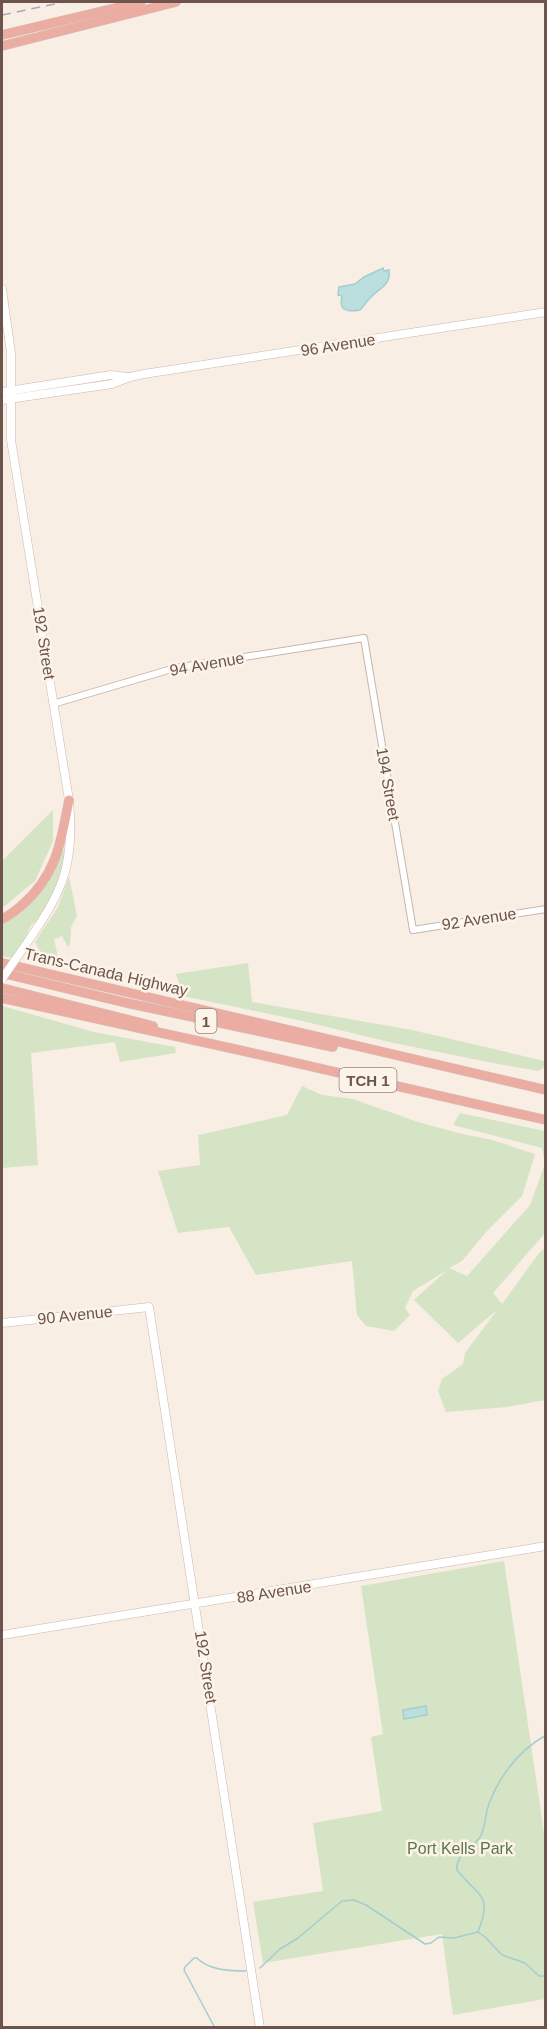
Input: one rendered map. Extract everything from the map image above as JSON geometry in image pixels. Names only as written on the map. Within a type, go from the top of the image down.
[{"type":"highway","points":[[2,35],[141,2]]},
{"type":"highway","points":[[2,46],[53,35],[176,2]]},
{"type":"highway","points":[[2,919],[32,896],[51,871],[61,844],[69,800]]},
{"type":"highway","name":"Trans-Canada Highway","points":[[2,963],[546,1090]]},
{"type":"highway","name":"Trans-Canada Highway","points":[[2,973],[240,1028],[347,1050],[413,1060]]},
{"type":"highway","name":"1","points":[[2,988],[124,1017],[239,1050]]},
{"type":"highway","name":"TCH 1","points":[[2,998],[546,1120]]},
{"type":"main road","name":"192 Street","points":[[2,288],[11,352],[6,396],[11,440],[69,800],[71,842],[65,876],[54,901],[2,979]]},
{"type":"main road","name":"96 Avenue","points":[[6,396],[112,384],[130,377],[546,312]]},
{"type":"main road","name":"192 Street","points":[[149,1307],[260,2028]]},
{"type":"main road","name":"90 Avenue","points":[[2,1323],[149,1307]]},
{"type":"main road","name":"88 Avenue","points":[[2,1635],[546,1546]]},
{"type":"street","name":"94 Avenue","points":[[53,704],[175,668],[364,638]]},
{"type":"street","name":"194 Street","points":[[364,638],[413,930]]},
{"type":"street","name":"92 Avenue","points":[[413,930],[546,909]]},
{"type":"green space","points":[[53,810],[53,841],[35,881],[2,908],[2,861]]},
{"type":"green space","points":[[61,850],[66,850],[59,881],[43,915],[31,925],[22,945],[12,958],[2,956],[2,923],[15,915]]},
{"type":"green space","points":[[69,877],[77,916],[71,927],[68,947],[62,936],[54,939],[59,962],[42,955],[35,942],[58,907]]},
{"type":"green space","points":[[248,963],[252,1002],[412,1030],[545,1061],[545,1067],[538,1071],[498,1064],[183,996],[176,974]]},
{"type":"green space","points":[[2,1006],[94,1032],[175,1047],[176,1053],[120,1062],[115,1042],[31,1053],[38,1165],[2,1168]]},
{"type":"green space","points":[[302,1086],[322,1095],[353,1099],[418,1122],[492,1140],[535,1154],[522,1196],[487,1231],[462,1261],[449,1268],[467,1276],[530,1205],[545,1164],[545,1233],[493,1293],[502,1304],[545,1248],[545,1400],[507,1407],[446,1412],[438,1391],[442,1379],[463,1364],[465,1353],[498,1309],[458,1343],[414,1300],[447,1270],[413,1291],[405,1308],[410,1315],[394,1331],[366,1326],[357,1315],[352,1261],[256,1275],[229,1227],[178,1233],[158,1171],[200,1165],[198,1135],[287,1115]]},
{"type":"green space","points":[[460,1113],[545,1131],[545,1164],[542,1148],[453,1125]]},
{"type":"green space","name":"Port Kells Park","points":[[504,1561],[545,1840],[545,1999],[453,2015],[442,1934],[263,1963],[253,1902],[323,1891],[313,1823],[382,1811],[371,1737],[383,1734],[361,1586]]},
{"type":"water","points":[[383,268],[384,271],[389,270],[388,280],[360,310],[349,311],[342,306],[342,296],[338,295],[339,287],[355,284]]},
{"type":"water","points":[[426,1706],[427,1715],[404,1719],[403,1710]]},
{"type":"waterway","points":[[260,1968],[280,1949],[298,1938],[342,1901],[354,1900],[366,1905],[425,1944],[439,1937],[454,1938],[478,1932],[484,1903],[457,1870],[457,1865],[462,1856],[480,1837],[490,1801],[506,1772],[520,1755],[546,1735]]},
{"type":"waterway","points":[[478,1932],[502,1955],[525,1963],[539,1976],[546,1976]]},
{"type":"waterway","points":[[215,2028],[184,1970],[185,1967],[197,1958],[213,1967],[246,1971]]},
{"type":"railway","points":[[2,15],[64,2]]}]
